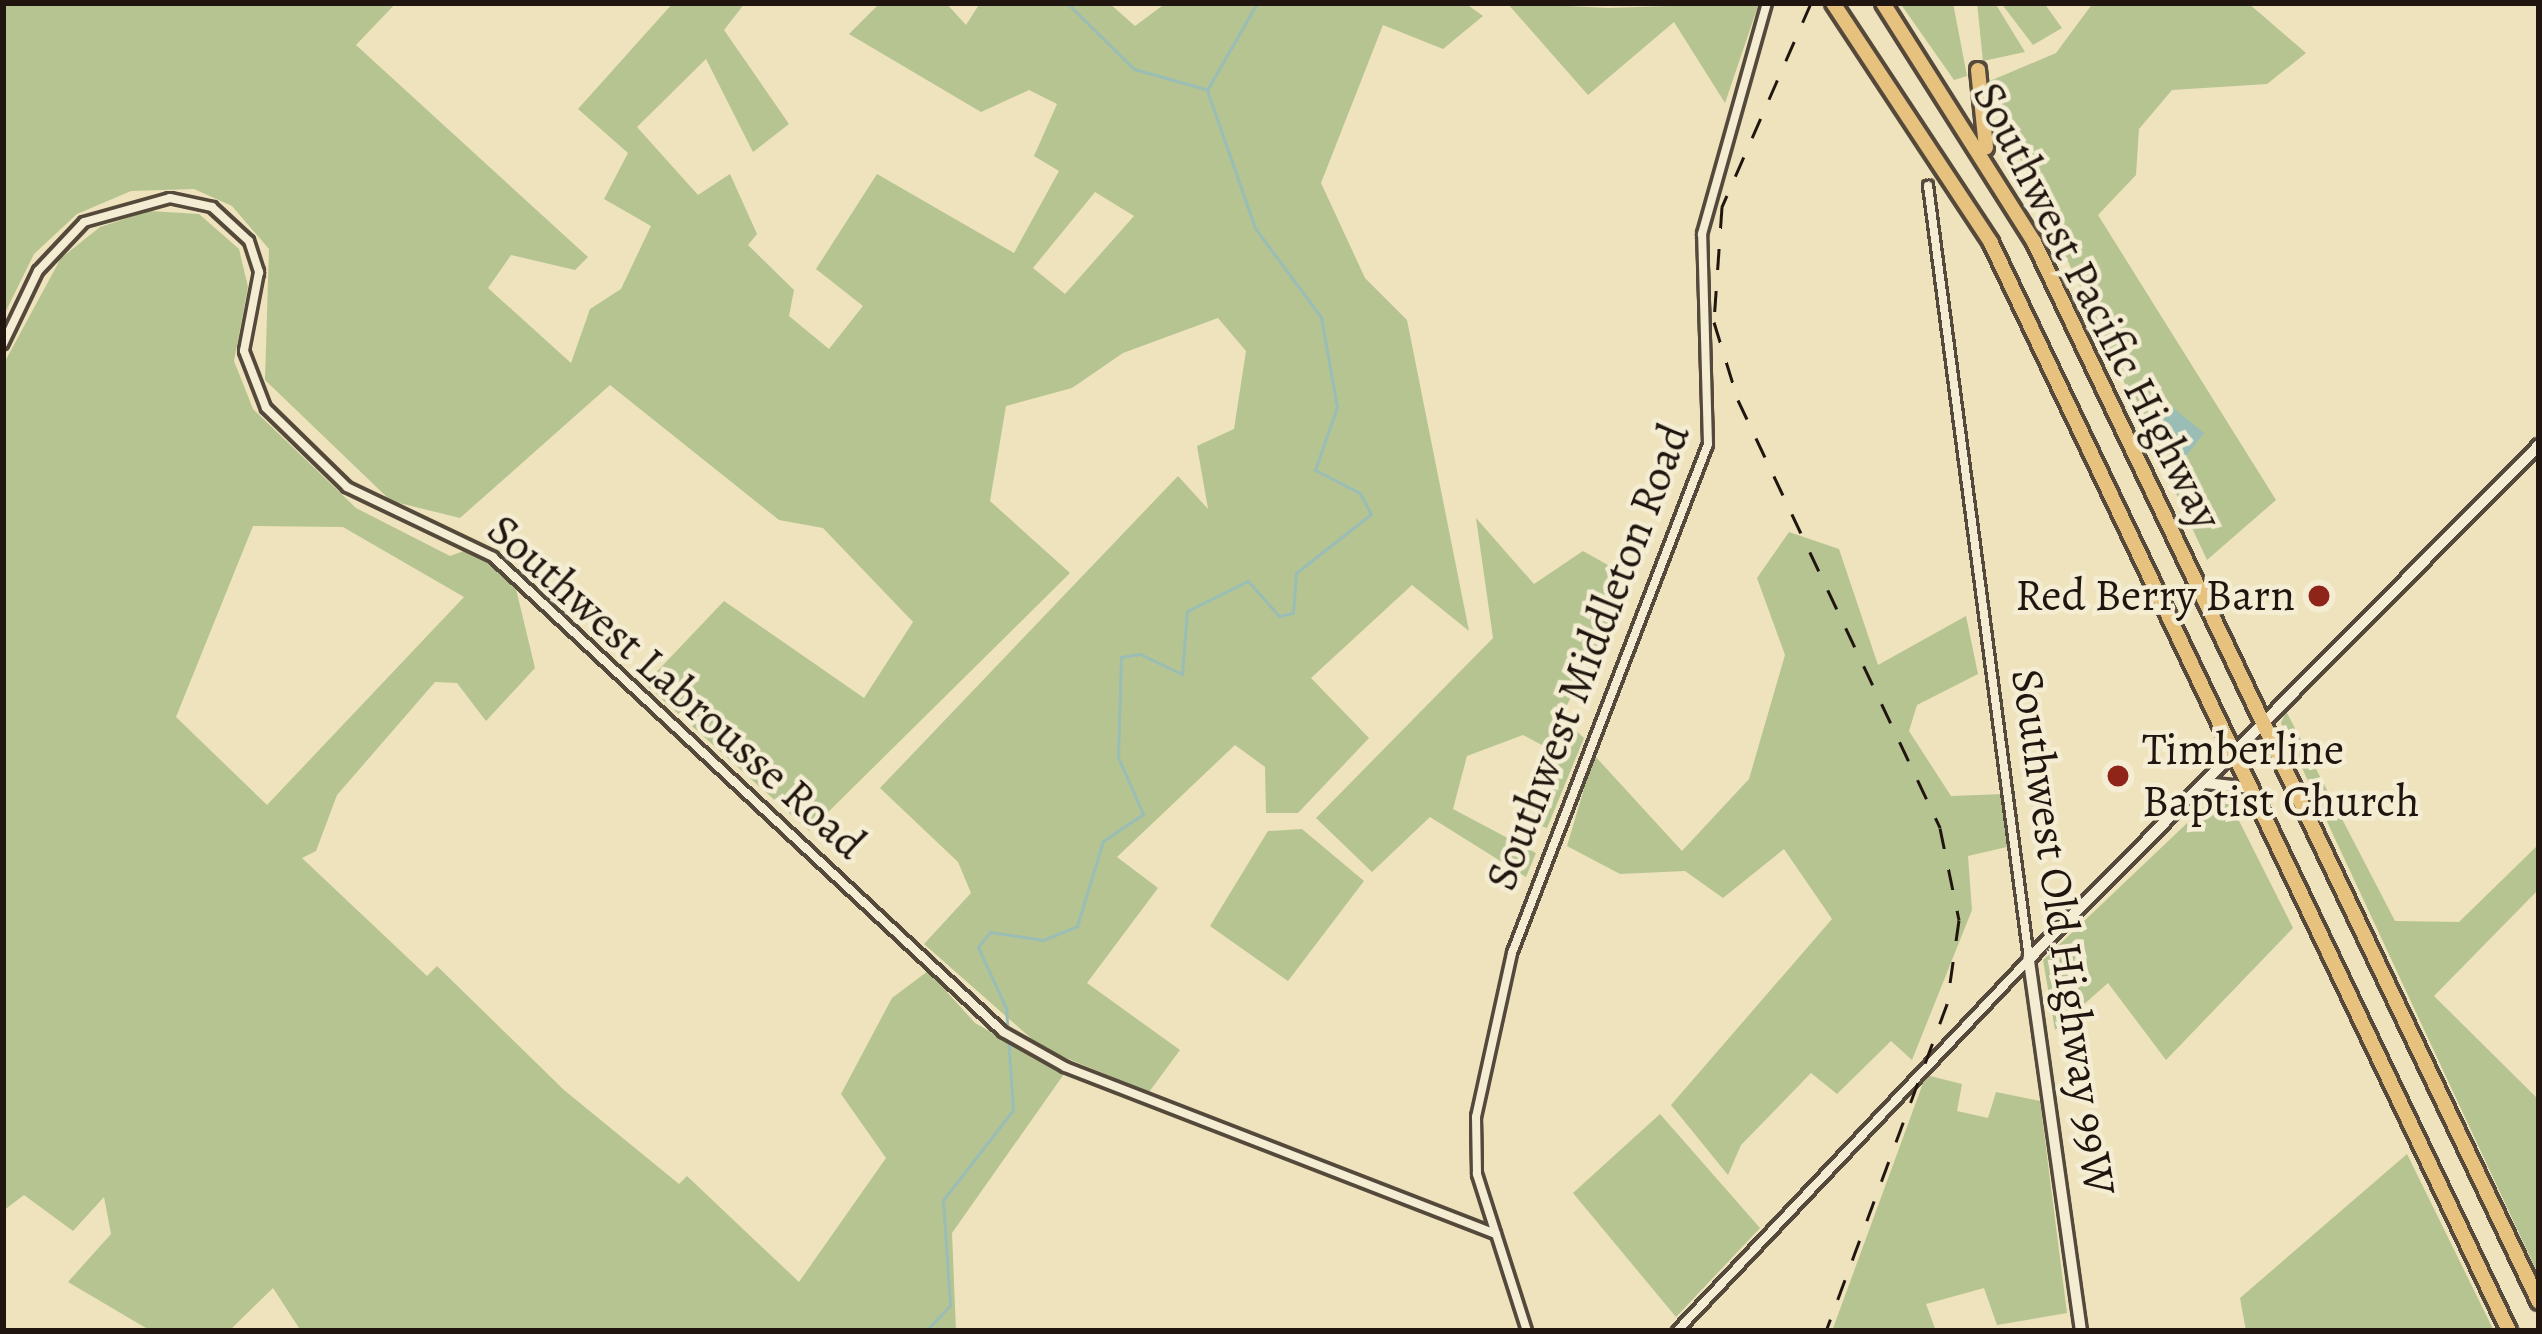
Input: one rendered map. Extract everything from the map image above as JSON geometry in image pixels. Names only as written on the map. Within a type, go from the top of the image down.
[{"type":"highway","name":"Southwest Pacific Highway","points":[[1833,3],[1978,218],[2509,1331]]},
{"type":"highway","name":"Southwest Pacific Highway","points":[[1883,3],[1986,153],[2539,1302]]},
{"type":"highway","points":[[1978,70],[1986,153]]},
{"type":"street","name":"Southwest Middleton Road","points":[[1527,1331],[1473,1149],[1490,1035],[1708,444],[1702,235],[1767,3]]},
{"type":"street","name":"Southwest Old Highway 99W","points":[[1928,186],[2081,1331]]},
{"type":"street","name":"Southwest Labrousse Road","points":[[3,344],[38,271],[84,222],[170,198],[212,207],[249,241],[259,272],[244,351],[266,408],[346,488],[493,557],[985,1017],[1019,1042],[1496,1234]]},
{"type":"street","points":[[1676,1331],[2029,958],[2539,445]]},
{"type":"street","points":[[2206,783],[2250,788]]},
{"type":"green space","points":[[3,3],[396,3],[356,45],[588,257],[575,270],[511,255],[488,288],[571,363],[590,309],[621,289],[651,226],[604,199],[628,153],[578,109],[673,3],[745,3],[724,30],[789,124],[753,152],[706,59],[637,127],[698,195],[730,174],[757,234],[748,245],[794,290],[789,316],[829,349],[863,306],[816,269],[877,174],[1014,253],[1059,171],[1034,156],[1057,104],[1029,90],[981,112],[849,34],[880,3],[946,3],[966,25],[980,3],[1109,3],[1135,26],[1166,3],[1465,3],[1483,16],[1443,49],[1383,25],[1321,183],[1365,278],[1407,320],[1469,631],[1412,585],[1311,678],[1369,738],[1298,813],[1266,813],[1265,767],[1235,745],[1117,857],[1158,888],[1087,983],[1180,1050],[1149,1092],[1042,1048],[924,944],[971,893],[958,862],[880,788],[1178,476],[1208,509],[1197,446],[1234,429],[1246,351],[1218,318],[1123,353],[1072,388],[1006,406],[990,501],[1070,573],[809,831],[645,684],[724,601],[864,698],[913,622],[823,528],[779,520],[610,385],[460,518],[391,501],[265,380],[269,249],[232,206],[194,189],[131,191],[77,214],[34,254],[3,317]],"holes":[[[1095,192],[1134,216],[1065,294],[1033,268]]]},
{"type":"green space","points":[[1507,3],[1608,8],[1759,3],[1725,103],[1674,22],[1588,95]]},
{"type":"green space","points":[[1900,3],[1953,3],[1967,76],[1954,80]]},
{"type":"green space","points":[[1977,3],[1995,3],[2025,52],[1983,61]]},
{"type":"green space","points":[[2001,3],[2044,3],[2062,28],[2033,45]]},
{"type":"green space","points":[[2093,3],[2248,3],[2306,53],[2267,84],[2172,90],[2139,129],[2136,175],[2098,215],[2276,500],[2207,560],[1985,83],[2056,53]]},
{"type":"green space","points":[[149,211],[199,214],[239,249],[248,287],[234,361],[253,409],[356,508],[450,556],[472,548],[516,589],[535,668],[486,721],[457,683],[435,682],[337,795],[316,851],[302,858],[427,976],[437,966],[564,1090],[679,1184],[687,1176],[799,1282],[886,1158],[841,1094],[892,998],[928,971],[975,1023],[1064,1074],[952,1233],[956,1331],[301,1331],[273,1288],[229,1331],[151,1331],[68,1282],[111,1234],[104,1197],[73,1231],[24,1195],[3,1211],[3,365],[61,258],[100,227]],"holes":[[[253,526],[343,527],[464,597],[267,805],[176,717]]]},
{"type":"green space","points":[[1476,518],[1534,584],[1583,551],[1631,578],[1561,717],[1584,738],[1547,828],[1531,822],[1557,753],[1523,735],[1467,756],[1453,809],[1536,853],[1526,877],[1430,817],[1372,872],[1316,818],[1493,638]]},
{"type":"green space","points":[[1789,532],[1839,549],[1878,665],[1966,616],[1978,674],[1917,705],[1909,731],[1951,796],[2004,794],[2011,846],[1968,856],[1972,910],[1912,1060],[1891,1041],[1837,1094],[1811,1073],[1741,1145],[1728,1175],[1671,1105],[1832,919],[1784,849],[1723,898],[1685,871],[1620,874],[1567,846],[1594,755],[1682,851],[1749,779],[1785,655],[1757,578]]},
{"type":"green space","points":[[2286,711],[2395,921],[2459,922],[2539,844],[2539,889],[2434,996],[2539,1100],[2539,1276],[2281,723]]},
{"type":"green space","points":[[2223,789],[2293,928],[2166,1060],[2108,983],[2055,1030],[2043,960]]},
{"type":"green space","points":[[1302,829],[1364,881],[1288,981],[1210,926],[1268,831]]},
{"type":"green space","points":[[1926,1075],[1962,1084],[1957,1111],[1988,1118],[1996,1092],[2040,1101],[2067,1313],[1997,1325],[1984,1288],[1926,1304],[1936,1331],[1832,1331]]},
{"type":"green space","points":[[1660,1114],[1760,1228],[1676,1317],[1573,1193]]},
{"type":"green space","points":[[2407,1154],[2494,1331],[2246,1331],[2240,1298]]},
{"type":"water","points":[[2171,406],[2204,433],[2184,459],[2165,445],[2158,410]]},
{"type":"waterway","points":[[1067,3],[1134,69],[1205,89]]},
{"type":"waterway","points":[[926,1331],[950,1305],[943,1200],[1013,1110],[1006,1008],[978,947],[990,932],[1043,940],[1077,926],[1103,841],[1143,814],[1118,757],[1121,657],[1140,654],[1182,674],[1187,611],[1248,581],[1279,616],[1293,613],[1296,573],[1371,514],[1360,493],[1315,470],[1337,407],[1321,317],[1255,228],[1207,90],[1257,3]]},
{"type":"railway","points":[[1811,3],[1722,207],[1714,322],[1738,400],[1940,828],[1959,920],[1947,1004],[1826,1331]]},
{"type":"place","name":"Red Berry Barn","points":[[2319,596]]},
{"type":"place","name":"Timberline Baptist Church","points":[[2118,776]]}]
